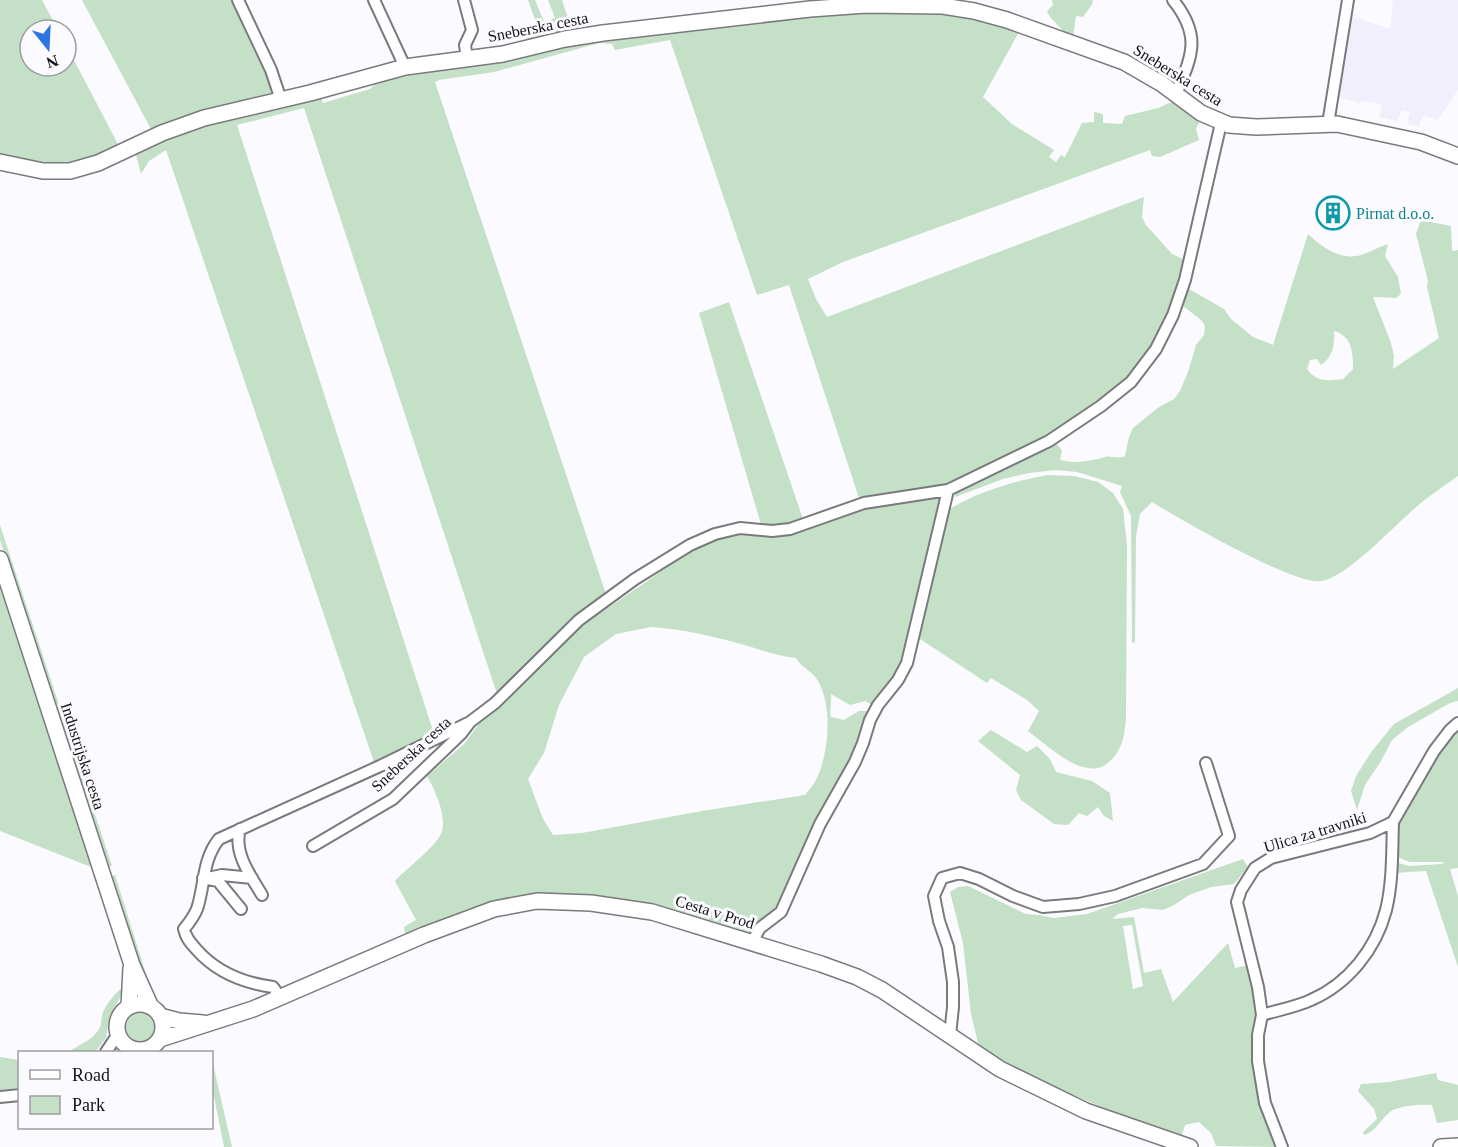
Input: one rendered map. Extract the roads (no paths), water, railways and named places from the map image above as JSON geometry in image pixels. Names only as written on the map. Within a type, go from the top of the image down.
[{"type":"street","points":[[238,0],[271,70],[281,100]]},
{"type":"street","points":[[374,0],[405,68]]},
{"type":"street","points":[[464,0],[472,30],[465,45],[467,58]]},
{"type":"street","points":[[1173,0],[1187,20],[1192,38],[1189,62],[1176,94]]},
{"type":"street","points":[[1328,124],[1348,0]]},
{"type":"street","name":"Sneberska cesta","points":[[0,162],[43,171],[59,172],[80,169],[179,126],[405,68],[503,54],[565,39],[603,33],[791,11],[866,5],[929,5],[960,8],[990,16],[1109,56],[1138,69],[1201,113],[1221,123],[1249,127],[1328,124],[1356,127],[1430,144],[1458,156]]},
{"type":"street","points":[[280,997],[273,987],[233,977],[214,967],[186,938],[184,929],[197,907],[202,879],[212,848],[219,839],[305,801],[470,722],[495,703],[579,620],[635,579],[690,545],[715,534],[740,528],[772,531],[790,529],[864,504],[948,490],[1049,441],[1101,406],[1131,382],[1156,349],[1173,315],[1185,280],[1221,123]]},
{"type":"street","points":[[752,942],[759,928],[781,912],[785,905],[820,824],[855,762],[870,720],[907,663],[948,490]]},
{"type":"street","name":"Industrijska cesta","points":[[0,559],[132,965],[156,1012]]},
{"type":"street","name":"Sneberska cesta","points":[[313,846],[393,799],[462,734],[470,722]]},
{"type":"street","name":"Ulica za travniki","points":[[1262,1015],[1310,1001],[1325,994],[1344,981],[1371,946],[1386,910],[1393,822],[1434,751],[1458,723]]},
{"type":"street","points":[[950,1035],[953,982],[948,947],[934,896],[942,878],[960,873],[1043,907],[1079,904],[1115,896],[1203,864],[1229,836],[1206,763]]},
{"type":"street","name":"Ulica za travniki","points":[[1282,1147],[1265,1103],[1258,1061],[1258,1035],[1262,1015],[1258,987],[1238,902],[1240,890],[1255,868],[1271,858],[1370,833],[1393,822]]},
{"type":"street","points":[[240,829],[237,840],[246,868],[262,895]]},
{"type":"street","points":[[202,879],[222,875],[252,878]]},
{"type":"street","points":[[202,879],[218,881],[242,909]]},
{"type":"street","name":"Cesta v Prod","points":[[160,1039],[238,1014],[424,935],[494,909],[537,901],[591,903],[652,912],[856,977],[882,990],[1000,1069],[1086,1111],[1190,1147]]},
{"type":"street","name":"Industrijska cesta","points":[[129,1007],[132,965]]},
{"type":"street","points":[[140,1005],[156,1012],[163,1025],[160,1039],[151,1048],[131,1051],[118,1034],[118,1022],[124,1011],[129,1007],[140,1005]]},
{"type":"street","name":"Cesta v Prod","points":[[156,1012],[179,1021],[206,1023]]},
{"type":"street","points":[[107,1051],[118,1034]]},
{"type":"street","points":[[0,1097],[18,1095]]},
{"type":"street","points":[[1441,1147],[1458,1146]]},
{"type":"place","name":"Pirnat d.o.o.","points":[[1333,213]]}]
